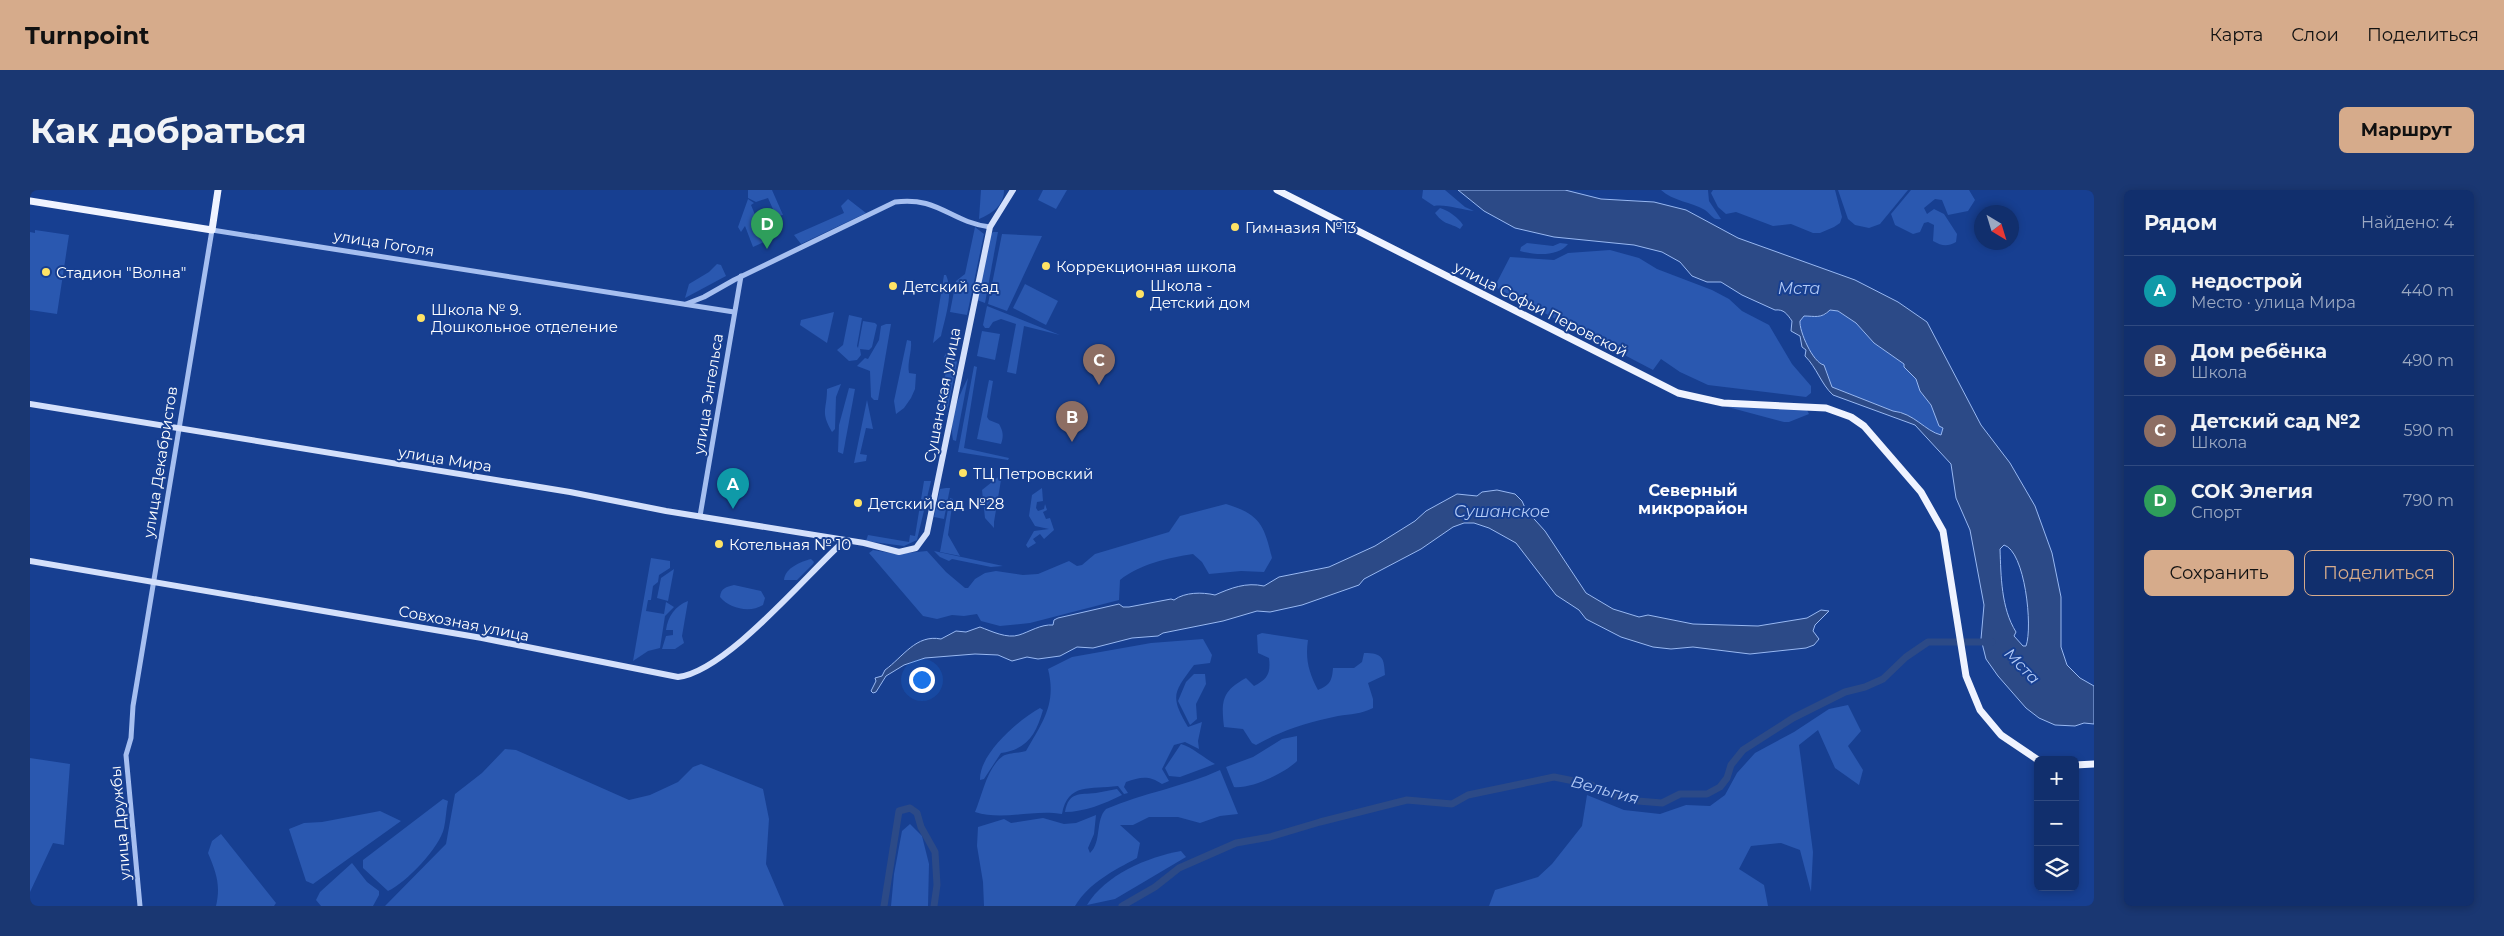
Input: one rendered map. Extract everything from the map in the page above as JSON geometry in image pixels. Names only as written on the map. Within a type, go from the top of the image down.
[{"type":"main road","name":"улица Декабристов","points":[[212,230],[218,190]]},
{"type":"main road","name":"Сушанская улица","points":[[856,542],[899,552],[908,551],[921,543],[927,533],[990,227],[1012,190]]},
{"type":"main road","name":"улица Софьи Перовской","points":[[1277,190],[1678,393],[1723,403],[1832,410],[1859,421],[1894,458],[1921,492],[1943,531],[1965,669],[1969,686],[1984,718],[2001,735],[2034,757]]},
{"type":"main road","name":"улица Гоголя","points":[[30,201],[212,230]]},
{"type":"main road","name":"улица Мира","points":[[30,404],[570,492],[856,542]]},
{"type":"main road","name":"Совхозная улица","points":[[30,561],[482,638],[678,677],[691,675],[727,653],[844,540]]},
{"type":"main road","points":[[2079,765],[2094,764]]},
{"type":"street","points":[[686,304],[704,297],[741,276],[895,202],[911,200],[926,202],[960,221],[990,227]]},
{"type":"street","name":"улица Гоголя","points":[[212,230],[734,312]]},
{"type":"street","name":"улица Декабристов","points":[[131,738],[133,706],[212,230]]},
{"type":"street","name":"улица Энгельса","points":[[700,516],[741,276]]},
{"type":"street","name":"улица Дружбы","points":[[131,738],[126,755],[140,906]]},
{"type":"shaded area","points":[[748,190],[772,190],[783,215],[776,216],[768,198],[756,202],[748,198]]},
{"type":"shaded area","points":[[981,190],[1004,190],[1002,201],[996,209],[979,219]]},
{"type":"shaded area","points":[[1043,190],[1067,190],[1056,209],[1038,200]]},
{"type":"shaded area","points":[[1423,190],[1445,190],[1465,207],[1474,211],[1434,206],[1422,198]]},
{"type":"shaded area","points":[[1661,190],[1708,190],[1709,201],[1721,219],[1714,218],[1705,210],[1671,197]]},
{"type":"shaded area","points":[[1713,190],[1835,190],[1842,217],[1840,223],[1820,233],[1813,233],[1791,224],[1773,226],[1736,212],[1726,214],[1718,207],[1711,193]]},
{"type":"shaded area","points":[[1838,190],[1908,190],[1880,224],[1869,228],[1855,225],[1848,219]]},
{"type":"shaded area","points":[[1911,190],[1969,190],[1975,200],[1968,211],[1948,215],[1942,200],[1935,199],[1924,208],[1927,214],[1934,209],[1944,214],[1957,234],[1956,242],[1944,245],[1933,241],[1934,225],[1928,222],[1924,223],[1920,232],[1913,234],[1895,225],[1891,214]]},
{"type":"shaded area","points":[[748,199],[754,203],[751,205],[766,241],[753,247],[745,226],[741,232],[738,227]]},
{"type":"shaded area","points":[[848,199],[866,213],[801,244],[794,235],[844,213],[841,206]]},
{"type":"shaded area","points":[[1440,208],[1459,219],[1463,225],[1460,229],[1444,222],[1438,217],[1435,213]]},
{"type":"shaded area","points":[[975,227],[984,234],[967,315],[950,312],[956,281],[965,274]]},
{"type":"shaded area","name":"Стадион \"Волна\"","points":[[35,230],[69,235],[57,314],[30,310],[30,232],[35,233]]},
{"type":"shaded area","points":[[993,232],[998,232],[985,303],[977,300],[990,235]]},
{"type":"shaded area","points":[[1002,234],[1042,236],[1007,311],[988,304]]},
{"type":"shaded area","points":[[1527,243],[1553,246],[1560,243],[1568,244],[1558,251],[1539,254],[1520,251],[1521,247]]},
{"type":"shaded area","points":[[1610,250],[1639,258],[1657,269],[1712,290],[1729,299],[1742,311],[1769,325],[1792,364],[1811,386],[1811,393],[1806,397],[1708,385],[1680,372],[1661,359],[1653,370],[1497,288],[1496,284],[1510,257],[1554,260],[1568,253]]},
{"type":"shaded area","points":[[717,264],[721,265],[726,276],[685,298],[689,284],[709,272]]},
{"type":"shaded area","points":[[944,275],[946,275],[948,282],[948,306],[941,336],[933,343]]},
{"type":"shaded area","points":[[1025,284],[1058,301],[1046,325],[1013,308]]},
{"type":"shaded area","points":[[987,306],[1060,335],[1024,326],[1016,374],[1007,372],[1016,324],[1001,319],[993,322],[989,328],[985,328],[983,325]]},
{"type":"shaded area","points":[[1830,310],[1838,311],[1856,323],[1874,343],[1904,364],[1904,367],[1917,379],[1920,391],[1931,405],[1943,427],[1941,435],[1907,415],[1832,387],[1827,372],[1810,353],[1799,327],[1799,321],[1804,316],[1825,315]]},
{"type":"shaded area","points":[[834,312],[827,343],[800,325],[801,320]]},
{"type":"shaded area","points":[[849,315],[862,318],[858,348],[863,321],[877,325],[872,347],[869,350],[860,349],[861,355],[857,360],[849,361],[837,350],[843,345]]},
{"type":"shaded area","points":[[891,324],[878,400],[874,400],[871,397],[870,371],[857,366],[865,358],[868,359],[879,340],[881,326]]},
{"type":"shaded area","points":[[982,331],[1000,334],[995,360],[977,356]]},
{"type":"shaded area","points":[[907,340],[911,341],[909,373],[916,374],[915,389],[904,408],[896,414],[894,401]]},
{"type":"shaded area","points":[[946,353],[953,356],[957,362],[948,407],[937,419],[948,360],[944,357]]},
{"type":"shaded area","points":[[974,366],[977,367],[964,448],[1009,458],[1008,460],[958,452]]},
{"type":"shaded area","points":[[968,378],[956,441],[953,440],[952,432],[953,417]]},
{"type":"shaded area","points":[[989,380],[993,381],[987,417],[989,420],[999,424],[1003,436],[1001,444],[977,439]]},
{"type":"shaded area","points":[[841,384],[836,397],[835,429],[832,432],[825,415],[827,389]]},
{"type":"shaded area","points":[[849,388],[855,389],[843,454],[838,452],[839,425]]},
{"type":"shaded area","points":[[867,400],[873,429],[866,428],[860,454],[867,455],[866,461],[854,463]]},
{"type":"shaded area","points":[[1724,406],[1807,410],[1809,414],[1789,422],[1784,422]]},
{"type":"shaded area","points":[[1002,474],[994,528],[985,518],[982,490]]},
{"type":"shaded area","points":[[924,481],[931,481],[917,540],[904,546],[866,541],[868,535],[909,542],[910,535],[915,536]]},
{"type":"shaded area","points":[[950,488],[944,519],[934,517],[940,489]]},
{"type":"shaded area","points":[[1042,488],[1043,501],[1037,502],[1036,508],[1038,511],[1044,509],[1045,504],[1047,510],[1043,512],[1046,519],[1050,518],[1054,530],[1044,539],[1040,534],[1033,539],[1036,543],[1028,548],[1026,545],[1034,531],[1049,529],[1035,526],[1029,516],[1032,495]]},
{"type":"shaded area","points":[[950,498],[953,499],[948,535],[960,556],[940,552]]},
{"type":"shaded area","points":[[1226,504],[1246,512],[1263,529],[1272,558],[1264,572],[1241,571],[1209,574],[1202,562],[1193,554],[1155,562],[1128,574],[1120,580],[1119,600],[1030,623],[1000,626],[981,621],[977,614],[952,615],[937,619],[923,616],[869,553],[873,550],[896,554],[927,551],[946,572],[965,588],[968,588],[975,579],[985,573],[996,571],[1023,575],[1038,574],[1069,561],[1077,566],[1082,565],[1095,554],[1169,532],[1180,516]]},
{"type":"shaded area","points":[[934,551],[1003,566],[991,567],[952,559],[949,561],[940,557]]},
{"type":"shaded area","points":[[651,558],[670,561],[670,568],[659,575],[658,582],[653,586],[651,600],[648,600],[646,611],[664,614],[666,602],[674,607],[665,616],[660,648],[648,651],[633,661]]},
{"type":"shaded area","points":[[811,559],[814,562],[813,564],[797,580],[784,580],[790,569]]},
{"type":"shaded area","points":[[674,569],[668,601],[657,598],[661,578]]},
{"type":"shaded area","points":[[734,585],[761,591],[765,598],[763,605],[746,609],[735,607],[724,601],[720,597],[721,592],[726,587]]},
{"type":"shaded area","points":[[688,601],[682,636],[684,643],[675,649],[662,649],[666,636],[673,635],[673,630],[666,630],[670,616],[679,606]]},
{"type":"shaded area","points":[[1262,633],[1308,640],[1308,666],[1318,690],[1330,682],[1333,668],[1354,668],[1362,662],[1364,653],[1379,655],[1384,664],[1385,675],[1368,683],[1373,699],[1373,708],[1360,713],[1306,724],[1256,745],[1252,743],[1243,729],[1224,727],[1223,703],[1232,687],[1246,678],[1254,686],[1262,681],[1269,672],[1269,658],[1258,653],[1257,635]]},
{"type":"shaded area","points":[[1203,639],[1212,655],[1210,663],[1194,665],[1182,682],[1176,695],[1178,708],[1188,727],[1202,722],[1198,741],[1199,749],[1185,742],[1174,745],[1162,769],[1169,781],[1162,784],[1149,778],[1131,780],[1126,782],[1124,787],[1128,793],[1124,794],[1118,786],[1090,788],[1075,792],[1069,797],[1062,814],[996,815],[975,812],[989,774],[997,761],[1005,755],[1026,751],[1042,722],[1051,693],[1048,669],[1072,657],[1151,643]]},
{"type":"shaded area","points":[[1194,674],[1205,674],[1206,684],[1196,704],[1197,719],[1190,725],[1178,701],[1186,682]]},
{"type":"shaded area","points":[[1848,705],[1861,731],[1848,746],[1863,770],[1859,785],[1835,768],[1818,730],[1799,745],[1813,852],[1811,892],[1800,850],[1781,843],[1751,846],[1739,869],[1764,885],[1768,906],[1489,906],[1495,890],[1538,877],[1552,864],[1582,826],[1587,795],[1624,810],[1660,814],[1686,805],[1710,806],[1725,795],[1737,773],[1755,753],[1794,732],[1829,709]]},
{"type":"shaded area","points":[[1040,708],[1043,710],[1030,739],[1018,748],[1001,753],[984,779],[980,780],[981,770],[986,759],[1001,739],[1031,713]]},
{"type":"shaded area","points":[[1297,736],[1297,761],[1292,766],[1258,783],[1234,787],[1226,767],[1253,757],[1282,739]]},
{"type":"shaded area","points":[[1181,744],[1215,764],[1180,777],[1169,776],[1165,768]]},
{"type":"shaded area","points":[[505,749],[516,750],[629,800],[650,795],[678,782],[693,767],[701,764],[763,789],[769,819],[766,864],[784,906],[385,906],[446,844],[455,794],[482,773]]},
{"type":"shaded area","points":[[30,758],[70,764],[64,845],[53,843],[30,892]]},
{"type":"shaded area","points":[[1220,770],[1238,814],[1220,816],[1200,823],[1178,817],[1149,817],[1133,825],[1120,825],[1140,843],[1137,858],[1095,884],[1075,906],[984,906],[983,882],[977,846],[978,827],[1004,819],[1011,823],[1043,818],[1064,824],[1076,823],[1096,815],[1094,834],[1088,848],[1090,853],[1096,843],[1101,819],[1106,809]]},
{"type":"shaded area","points":[[1117,789],[1122,795],[1094,807],[1065,812],[1069,800],[1076,795]]},
{"type":"shaded area","points":[[443,799],[448,801],[444,828],[436,845],[413,873],[388,891],[363,868],[363,860]]},
{"type":"shaded area","points":[[380,811],[401,821],[313,884],[306,881],[289,829],[304,823],[322,822]]},
{"type":"shaded area","points":[[910,824],[922,836],[929,864],[928,906],[891,906],[894,874],[902,831]]},
{"type":"shaded area","points":[[221,834],[276,903],[274,906],[216,906],[217,879],[208,853],[212,841]]},
{"type":"shaded area","points":[[1181,851],[1186,857],[1115,899],[1087,905],[1104,885],[1128,869],[1154,858]]},
{"type":"shaded area","points":[[352,863],[367,882],[379,891],[373,906],[321,906],[316,900],[320,892]]},
{"type":"water","name":"Мста","points":[[1458,190],[1565,190],[1601,199],[1654,202],[1686,210],[1738,238],[1855,280],[1898,302],[1927,322],[1981,425],[2010,463],[2035,506],[2052,553],[2061,597],[2061,647],[2067,665],[2080,678],[2094,686],[2094,724],[2084,723],[2075,726],[2055,725],[2039,718],[2026,708],[1998,676],[1986,659],[1981,639],[1984,605],[1970,530],[1956,498],[1951,464],[1915,425],[1833,395],[1805,356],[1806,350],[1802,347],[1800,336],[1791,331],[1792,321],[1785,312],[1775,310],[1742,295],[1721,282],[1707,282],[1692,276],[1680,262],[1662,252],[1634,245],[1554,237],[1515,228],[1484,211]],"holes":[[[1830,310],[1838,311],[1856,323],[1874,343],[1904,364],[1904,367],[1916,379],[1920,391],[1931,405],[1939,426],[1943,428],[1941,435],[1907,415],[1832,387],[1824,365],[1815,359],[1811,353],[1800,326],[1800,321],[1804,316],[1821,316]],[[2004,545],[2011,550],[2017,561],[2026,591],[2028,607],[2026,646],[2023,646],[2014,636],[2016,632],[2007,613],[2000,549]]]},
{"type":"water","name":"Сушанское","points":[[1497,490],[1515,494],[1522,501],[1526,510],[1545,531],[1586,593],[1613,609],[1639,617],[1648,615],[1693,624],[1758,626],[1807,618],[1821,610],[1829,611],[1815,625],[1813,631],[1819,639],[1814,645],[1806,648],[1750,654],[1693,647],[1671,649],[1653,647],[1621,637],[1586,619],[1579,610],[1556,595],[1516,543],[1489,528],[1474,523],[1464,523],[1453,527],[1421,549],[1364,579],[1359,585],[1302,605],[1270,612],[1257,611],[1223,621],[1163,633],[1158,636],[1132,638],[1093,648],[1077,647],[1060,656],[1038,659],[1027,657],[1012,661],[998,655],[975,654],[925,658],[904,665],[886,676],[876,692],[873,693],[871,691],[876,681],[875,678],[882,676],[885,670],[904,653],[924,640],[932,638],[941,639],[956,631],[966,632],[980,627],[999,634],[1014,636],[1040,627],[1053,625],[1054,620],[1058,618],[1119,604],[1123,607],[1129,607],[1174,600],[1188,594],[1205,593],[1215,595],[1245,585],[1264,586],[1279,577],[1329,567],[1375,546],[1415,521],[1426,511],[1457,494],[1477,496],[1482,492]]},
{"type":"waterway","name":"Вельгия","points":[[1122,906],[1155,887],[1179,868],[1236,843],[1270,837],[1407,800],[1452,804],[1468,795],[1554,777],[1589,784],[1614,796],[1638,801],[1662,803],[1680,794],[1707,794],[1720,787],[1727,778],[1731,765],[1743,750],[1793,718],[1845,692],[1865,687],[1883,679],[1906,657],[1928,642],[1992,642]]},
{"type":"waterway","name":"Вельгия","points":[[884,906],[899,811],[910,808],[917,813],[921,827],[935,852],[937,885],[934,906]]},
{"type":"place","name":"Гимназия №13","points":[[1235,227]]},
{"type":"place","name":"СОК Элегия","points":[[767,249]]},
{"type":"place","name":"Коррекционная школа","points":[[1046,266]]},
{"type":"place","name":"Стадион \"Волна\"","points":[[46,272]]},
{"type":"place","name":"Детский сад","points":[[893,286]]},
{"type":"place","name":"Школа - Детский дом","points":[[1140,294]]},
{"type":"place","name":"Школа № 9. Дошкольное отделение","points":[[421,318]]},
{"type":"place","name":"Детский сад №2","points":[[1099,385]]},
{"type":"place","name":"Дом ребёнка","points":[[1072,442]]},
{"type":"place","name":"ТЦ Петровский","points":[[963,473]]},
{"type":"place","name":"Детский сад №28","points":[[858,503]]},
{"type":"place","name":"недострой","points":[[733,509]]},
{"type":"place","name":"Котельная № 10","points":[[719,544]]},
{"type":"district","name":"Северный микрорайон","points":[[1693,499]]}]
